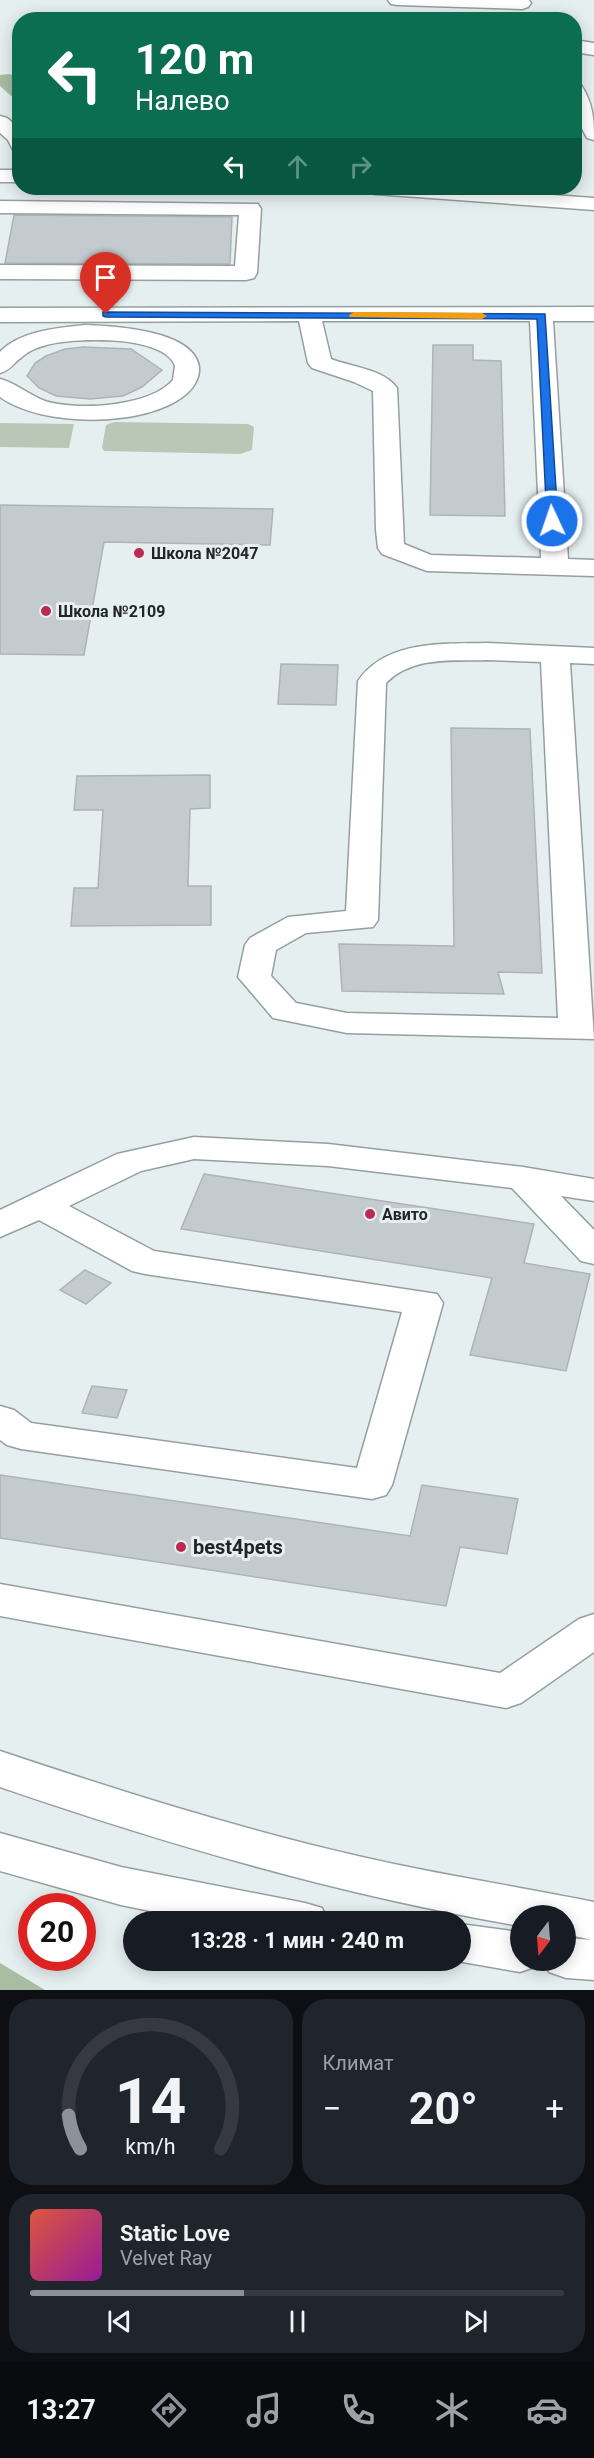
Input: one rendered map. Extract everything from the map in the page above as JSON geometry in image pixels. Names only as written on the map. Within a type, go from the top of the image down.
[{"type":"street","points":[[397,0],[522,2]]},
{"type":"street","points":[[582,107],[594,134]]},
{"type":"street","points":[[0,122],[12,133]]},
{"type":"street","points":[[471,195],[594,204]]},
{"type":"street","points":[[0,207],[73,197],[250,209],[246,273],[0,272]]},
{"type":"street","points":[[0,315],[108,323],[309,315],[541,316],[594,314]]},
{"type":"street","points":[[309,315],[320,363],[337,371],[374,380],[385,388],[389,530],[392,548],[428,563],[594,568]]},
{"type":"street","points":[[541,316],[555,567]]},
{"type":"street","points":[[0,366],[4,358],[22,347],[108,323],[162,343],[179,353],[188,365],[187,378],[176,391],[157,401],[131,409],[100,413],[69,412],[38,407],[14,398],[0,386]]},
{"type":"street","points":[[555,654],[585,1028],[347,1023],[285,1011],[254,977],[261,945],[299,924],[362,920],[372,681],[390,664],[423,654],[555,654],[594,656]]},
{"type":"street","points":[[0,1226],[130,1162],[194,1148],[328,1155],[523,1178],[594,1190]]},
{"type":"street","points":[[523,1178],[594,1252]]},
{"type":"street","points":[[0,1420],[21,1435],[372,1485],[424,1304],[145,1262],[41,1206]]},
{"type":"street","points":[[0,1600],[506,1691],[594,1630]]},
{"type":"street","points":[[0,1770],[87,1799],[280,1855],[416,1888],[516,1905]]},
{"type":"street","points":[[0,1852],[121,1886],[249,1911]]},
{"type":"street","points":[[576,1906],[594,1905]]},
{"type":"street","points":[[576,1917],[594,1921]]},
{"type":"street","points":[[471,1945],[510,1951]]},
{"type":"street","points":[[576,1959],[594,1960]]},
{"type":"green space","points":[[0,75],[12,75],[12,97],[0,86]]},
{"type":"green space","points":[[114,422],[248,424],[254,427],[252,450],[240,454],[104,451],[102,448],[106,425]]},
{"type":"green space","points":[[0,423],[74,424],[69,448],[0,447]]},
{"type":"green space","points":[[0,1963],[45,1990],[0,1990]]},
{"type":"building","points":[[14,215],[232,217],[230,264],[5,263]]},
{"type":"building","points":[[433,345],[473,345],[473,360],[501,361],[505,516],[430,515]]},
{"type":"building","points":[[83,347],[131,349],[162,370],[142,387],[123,396],[90,399],[56,396],[39,388],[27,376],[35,363],[46,356],[65,349]]},
{"type":"building","name":"Школа №2109","points":[[0,505],[273,509],[270,545],[104,542],[84,655],[0,654]]},
{"type":"building","points":[[281,664],[338,665],[336,705],[278,704]]},
{"type":"building","points":[[451,728],[530,729],[542,973],[498,972],[504,994],[342,991],[339,944],[454,946]]},
{"type":"building","points":[[210,775],[210,808],[190,809],[188,886],[211,886],[211,925],[71,926],[74,888],[98,888],[103,810],[74,810],[77,776]]},
{"type":"building","points":[[204,1174],[534,1224],[524,1263],[590,1274],[566,1371],[470,1355],[492,1278],[181,1229]]},
{"type":"building","points":[[85,1270],[111,1283],[86,1304],[60,1290]]},
{"type":"building","points":[[92,1386],[127,1390],[117,1418],[82,1413]]},
{"type":"building","points":[[0,1475],[410,1536],[422,1485],[518,1499],[507,1554],[460,1547],[446,1606],[0,1538]]},
{"type":"slow traffic","points":[[354,315],[482,316]]},
{"type":"place","name":"Школа №2047","points":[[139,553]]},
{"type":"place","name":"Школа №2109","points":[[46,611]]},
{"type":"place","name":"Авито","points":[[370,1214]]},
{"type":"place","name":"best4pets","points":[[181,1547]]},
{"type":"route","points":[[106,314],[541,316],[552,521]]}]
